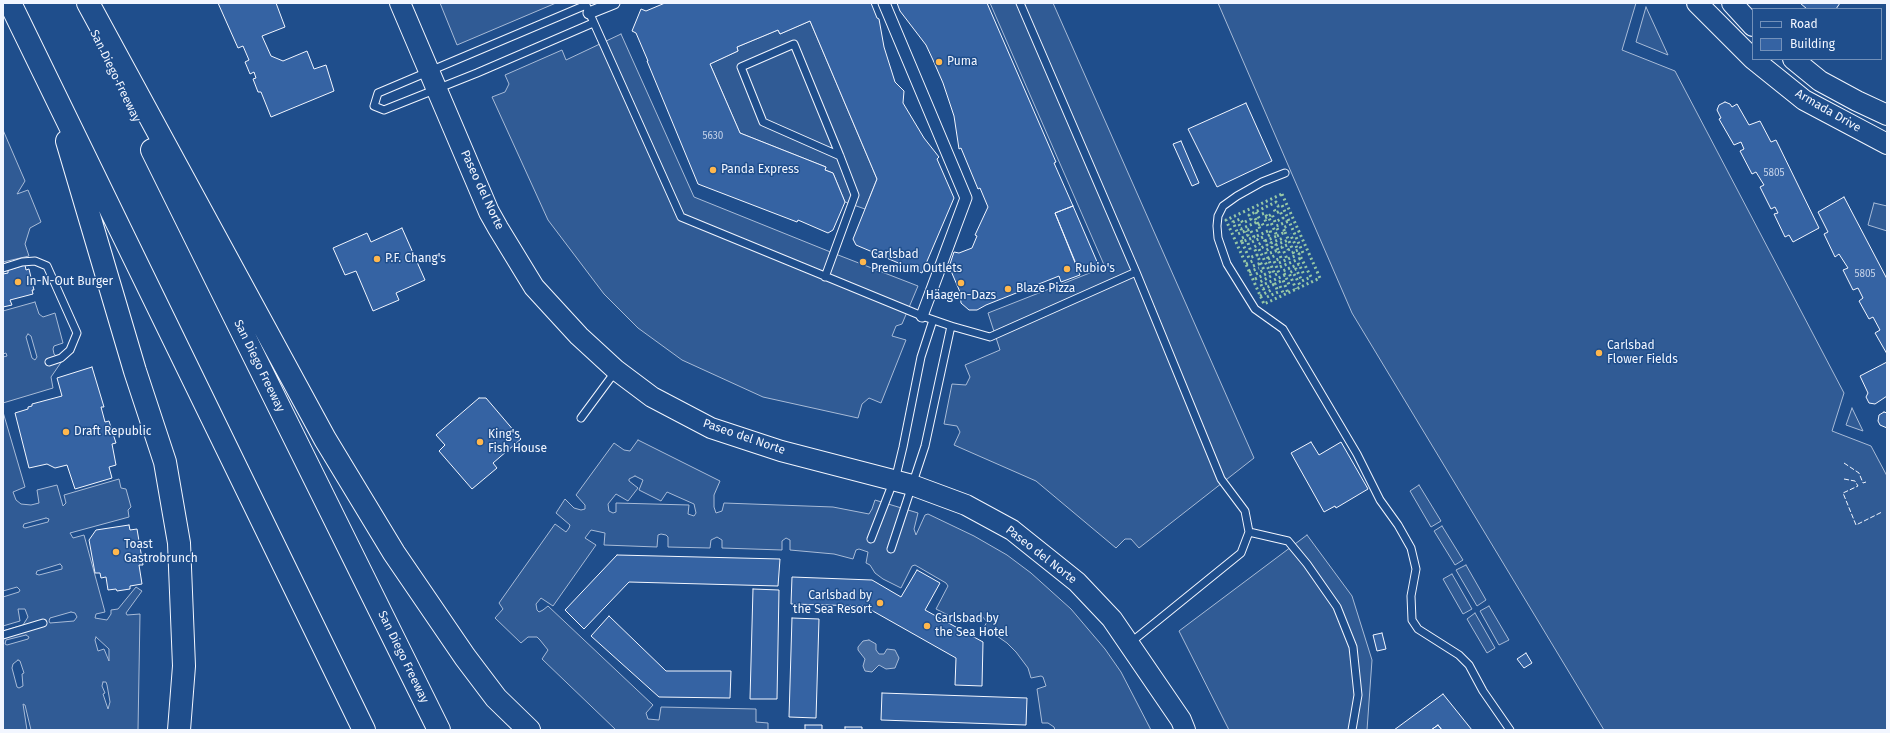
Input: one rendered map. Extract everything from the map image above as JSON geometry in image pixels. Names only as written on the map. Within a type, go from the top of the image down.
[{"type":"highway","points":[[10,3],[49,80],[364,730]]},
{"type":"highway","name":"San Diego Freeway","points":[[79,3],[439,730]]},
{"type":"highway","points":[[88,3],[329,446],[394,553],[465,657],[496,698],[529,730]]},
{"type":"highway","points":[[49,80],[164,462],[180,543],[184,666],[179,730]]},
{"type":"main road","name":"Paseo del Norte","points":[[400,3],[489,212],[534,287],[579,336],[616,370],[652,397],[711,428],[781,451],[903,482],[966,505],[1012,530],[1077,582],[1112,619],[1181,720],[1185,730]]},
{"type":"main road","name":"Armada Drive","points":[[1697,3],[1752,58]]},
{"type":"main road","points":[[1732,3],[1752,25]]},
{"type":"main road","name":"Armada Drive","points":[[1754,60],[1804,100],[1887,144]]},
{"type":"main road","name":"Armada Drive","points":[[1793,60],[1820,81],[1887,115]]},
{"type":"street","points":[[588,11],[614,3]]},
{"type":"street","points":[[884,3],[966,198],[922,316]]},
{"type":"lane","points":[[1020,3],[1136,272],[1221,479],[1245,511],[1249,532],[1241,553],[1129,644]]},
{"type":"lane","points":[[588,11],[437,89],[384,110],[374,106],[378,93],[429,71],[588,11]]},
{"type":"lane","points":[[588,11],[681,217],[922,316],[990,337],[1136,272]]},
{"type":"lane","points":[[824,277],[856,195],[840,156],[794,44],[741,68],[763,122],[840,156]]},
{"type":"lane","points":[[1285,173],[1262,182],[1223,206],[1218,216],[1217,226],[1218,238],[1227,264],[1255,309],[1283,329],[1356,454],[1380,500],[1398,525],[1411,548],[1416,569],[1411,596],[1412,620],[1418,629],[1459,655],[1469,665],[1483,691],[1510,730]]},
{"type":"lane","points":[[3,268],[22,262],[35,261],[47,266],[77,333],[70,350],[60,358],[49,362]]},
{"type":"lane","points":[[891,550],[903,482],[903,448],[921,357],[933,320]]},
{"type":"lane","points":[[871,539],[925,446],[951,326]]},
{"type":"lane","points":[[581,418],[616,370]]},
{"type":"lane","points":[[1249,532],[1288,541],[1307,564],[1337,607],[1353,647],[1358,695],[1352,730]]},
{"type":"lane","points":[[3,635],[42,623]]},
{"type":"shaded area","points":[[440,3],[556,3],[457,45]]},
{"type":"shaded area","points":[[990,3],[1053,3],[1254,458],[1139,548],[1131,539],[1125,539],[1116,548],[1036,481],[954,445],[960,432],[957,426],[944,424],[952,384],[966,385],[970,377],[965,365],[1000,350],[988,313],[1105,267]]},
{"type":"shaded area","name":"Carlsbad Flower Fields","points":[[1218,3],[1636,3],[1622,50],[1675,71],[1844,393],[1832,431],[1871,446],[1887,476],[1887,730],[1604,730],[1352,313]]},
{"type":"shaded area","points":[[1646,7],[1668,55],[1636,42]]},
{"type":"shaded area","points":[[810,21],[877,179],[865,209],[845,202],[833,173],[825,170],[826,167],[740,133],[710,64],[738,51],[737,47],[778,30],[780,34]]},
{"type":"shaded area","points":[[621,34],[694,197],[918,286],[902,324],[896,326],[892,336],[906,340],[881,403],[869,398],[862,404],[858,418],[763,397],[682,360],[638,328],[604,294],[548,220],[492,97],[505,92],[509,84],[505,75],[562,50],[566,60]]},
{"type":"shaded area","points":[[3,130],[25,181],[17,194],[28,190],[41,222],[30,228],[25,244],[29,256],[3,262]]},
{"type":"shaded area","points":[[1874,203],[1887,206],[1887,231],[1868,225]]},
{"type":"shaded area","points":[[35,302],[39,314],[43,317],[55,313],[63,343],[54,346],[53,349],[54,354],[62,361],[51,377],[53,388],[3,403],[3,357],[7,356],[6,353],[3,354],[3,311]],"holes":[[[28,334],[31,336],[37,357],[35,360],[32,358],[26,337]]]},
{"type":"shaded area","points":[[1852,408],[1863,431],[1846,425]]},
{"type":"shaded area","points":[[3,412],[25,487],[13,492],[16,500],[21,504],[31,505],[39,503],[37,490],[57,485],[63,506],[66,503],[64,495],[119,479],[121,488],[126,489],[131,507],[128,510],[129,517],[70,533],[73,538],[84,535],[105,612],[96,614],[95,618],[107,620],[111,614],[111,610],[118,609],[136,587],[142,591],[126,613],[127,615],[140,614],[138,730],[31,730],[25,705],[23,704],[27,730],[3,730],[3,631],[23,625],[28,617],[25,609],[18,609],[20,621],[3,626],[3,597],[19,592],[20,590],[17,587],[3,591]],"holes":[[[46,518],[49,519],[48,522],[25,528],[23,527],[24,524]],[[60,564],[62,566],[62,569],[39,575],[36,574],[37,571]],[[71,612],[75,613],[77,617],[74,621],[50,623],[50,618]],[[26,635],[29,637],[28,639],[7,645],[5,644],[6,640]],[[96,637],[109,649],[109,661],[104,649],[98,651],[95,640]],[[18,660],[20,661],[24,673],[22,674],[23,686],[19,688],[17,687],[12,668],[13,664]],[[103,682],[106,682],[107,685],[110,702],[108,709],[103,694],[105,693],[102,686]]]},
{"type":"shaded area","points":[[638,440],[720,481],[714,495],[714,507],[716,513],[722,511],[724,503],[833,507],[869,514],[875,500],[918,513],[914,529],[916,535],[925,515],[928,514],[974,536],[1007,555],[1031,573],[1071,609],[1105,649],[1121,672],[1151,730],[1055,730],[1054,727],[1048,723],[1042,723],[1037,689],[1046,686],[1043,677],[1031,678],[1028,668],[1016,652],[1007,643],[984,627],[987,622],[982,616],[950,616],[936,609],[948,586],[946,583],[915,565],[912,566],[901,588],[875,573],[870,565],[866,563],[868,552],[859,549],[856,550],[853,559],[834,554],[790,550],[790,540],[786,538],[782,541],[782,550],[722,548],[722,540],[717,537],[711,540],[710,548],[668,547],[668,537],[661,534],[658,535],[657,547],[604,545],[605,533],[591,530],[585,538],[596,545],[553,606],[541,598],[536,604],[537,610],[539,612],[548,606],[653,705],[646,713],[648,719],[659,720],[661,707],[756,709],[756,722],[768,723],[768,730],[616,730],[542,659],[548,650],[537,637],[528,637],[521,643],[495,618],[503,609],[499,603],[555,524],[566,532],[569,528],[570,525],[556,513],[565,499],[574,508],[581,510],[585,509],[585,505],[576,495],[614,443],[624,450],[630,451]],"holes":[[[635,476],[643,480],[639,490],[661,501],[667,492],[694,504],[696,513],[694,516],[688,514],[689,505],[616,503],[616,512],[613,513],[609,511],[608,504],[616,494],[628,501],[638,488],[629,481],[629,479]]]},
{"type":"shaded area","points":[[1419,485],[1441,521],[1431,527],[1410,491]]},
{"type":"shaded area","points":[[1442,526],[1463,560],[1455,565],[1434,531]]},
{"type":"shaded area","points":[[1307,535],[1352,596],[1372,660],[1367,730],[1229,730],[1179,631]]},
{"type":"shaded area","points":[[1466,565],[1486,600],[1477,606],[1456,570]]},
{"type":"shaded area","points":[[1452,574],[1472,609],[1463,614],[1443,579]]},
{"type":"shaded area","points":[[1489,606],[1509,640],[1499,645],[1480,611]]},
{"type":"shaded area","points":[[1475,613],[1495,648],[1487,653],[1467,619]]},
{"type":"shaded area","points":[[869,640],[876,644],[876,650],[879,654],[884,654],[887,649],[895,650],[899,658],[895,668],[886,669],[879,665],[872,672],[865,671],[863,666],[865,659],[858,650],[858,647],[863,641]]},
{"type":"building","points":[[218,3],[276,3],[285,27],[262,36],[271,56],[283,61],[307,51],[314,69],[326,65],[334,91],[271,117],[261,92],[258,92],[253,79],[256,78],[254,72],[250,74],[245,62],[249,60],[243,46],[238,48]]},
{"type":"building","points":[[665,3],[871,3],[877,18],[879,19],[884,47],[895,82],[904,91],[903,103],[924,138],[939,157],[937,159],[954,198],[922,273],[856,245],[853,239],[877,179],[810,21],[780,34],[778,30],[737,47],[738,51],[710,64],[740,133],[826,167],[825,170],[833,173],[845,202],[833,230],[828,233],[798,220],[797,222],[698,184],[636,33],[632,31],[641,9],[646,11]]},
{"type":"building","points":[[897,3],[987,3],[1056,162],[1054,163],[1073,206],[1055,213],[1080,275],[1061,282],[1059,276],[977,310],[969,310],[961,303],[960,292],[951,271],[948,270],[954,252],[959,253],[972,248],[977,236],[975,235],[988,207],[980,188],[978,189],[961,148],[959,149],[954,116],[943,83],[933,60],[926,45],[900,11]]},
{"type":"building","points":[[1800,3],[1840,3],[1837,8],[1806,8]]},
{"type":"building","points":[[1725,102],[1730,104],[1732,107],[1737,104],[1749,125],[1760,121],[1771,142],[1776,140],[1819,228],[1793,242],[1789,235],[1785,237],[1774,214],[1778,213],[1775,207],[1771,209],[1760,187],[1764,185],[1756,172],[1752,174],[1740,151],[1744,149],[1741,142],[1734,145],[1719,119],[1721,118],[1717,110],[1719,105]]},
{"type":"building","points":[[1246,103],[1272,161],[1217,187],[1188,129]]},
{"type":"building","points":[[1181,141],[1199,183],[1192,186],[1173,144]]},
{"type":"building","points":[[1844,197],[1887,279],[1887,354],[1875,333],[1880,330],[1873,317],[1869,319],[1859,301],[1863,298],[1858,288],[1853,290],[1843,270],[1848,268],[1839,254],[1835,257],[1824,234],[1828,232],[1818,212]]},
{"type":"building","points":[[1073,206],[1098,264],[1079,271],[1055,213]]},
{"type":"building","name":"P.F. Chang's","points":[[402,228],[425,280],[396,293],[399,300],[373,311],[356,271],[345,275],[333,248],[367,233],[371,242]]},
{"type":"building","name":"In-N-Out Burger","points":[[25,265],[26,270],[29,269],[34,290],[32,290],[33,294],[10,300],[12,305],[3,307],[3,274],[8,273],[8,270]]},
{"type":"building","points":[[1887,362],[1887,396],[1875,404],[1869,403],[1866,397],[1868,393],[1860,376]]},
{"type":"building","name":"Draft Republic","points":[[92,367],[104,407],[101,407],[105,422],[109,421],[116,443],[112,444],[116,465],[109,467],[112,478],[75,489],[67,465],[55,468],[47,464],[29,468],[15,413],[28,409],[28,407],[32,406],[32,404],[62,396],[57,378]]},
{"type":"building","name":"King's Fish House","points":[[479,398],[486,398],[521,439],[493,463],[497,468],[472,489],[439,451],[445,445],[436,435]]},
{"type":"building","points":[[1884,412],[1887,413],[1887,428],[1880,425],[1878,421],[1879,415]]},
{"type":"building","points":[[1311,442],[1319,455],[1341,442],[1368,489],[1336,508],[1335,506],[1324,512],[1291,453]]},
{"type":"building","name":"Toast Gastrobrunch","points":[[129,525],[130,530],[137,529],[143,565],[139,565],[142,584],[130,586],[130,589],[117,591],[116,589],[108,590],[106,577],[101,578],[100,573],[95,573],[89,540],[96,530]]},
{"type":"building","points":[[617,555],[780,559],[778,586],[629,582],[584,629],[565,610]]},
{"type":"building","name":"Carlsbad by the Sea Hotel","points":[[917,570],[940,583],[925,610],[983,642],[982,686],[955,685],[956,658],[864,606],[791,604],[792,577],[872,580],[901,597]]},
{"type":"building","points":[[753,589],[779,590],[777,699],[750,699]]},
{"type":"building","points":[[609,616],[666,671],[731,671],[730,698],[659,697],[591,636]]},
{"type":"building","points":[[792,618],[819,619],[816,718],[789,717]]},
{"type":"building","points":[[1382,633],[1386,649],[1377,651],[1373,635]]},
{"type":"building","points":[[1526,653],[1532,663],[1524,668],[1517,659]]},
{"type":"building","points":[[882,693],[1027,698],[1026,725],[881,720]]},
{"type":"building","points":[[1443,694],[1472,730],[1442,730],[1438,725],[1431,730],[1394,730]]},
{"type":"building","points":[[805,725],[822,725],[822,730],[805,730]]},
{"type":"building","points":[[1438,725],[1442,730],[1431,730]]},
{"type":"building","points":[[845,727],[862,727],[862,730],[845,730]]},
{"type":"hedge","points":[[1282,194],[1320,278],[1264,304],[1226,220],[1282,194]]},
{"type":"hedge","points":[[1241,240],[1242,242],[1254,237],[1250,229],[1238,234],[1233,222],[1240,219],[1243,223],[1251,219],[1249,215],[1276,202],[1278,206],[1282,205],[1303,253],[1299,254],[1311,277],[1302,281],[1296,269],[1289,273],[1296,289]]},
{"type":"hedge","points":[[1262,214],[1265,213],[1267,217],[1272,214],[1275,222],[1283,218],[1280,211],[1276,213],[1273,207]]},
{"type":"hedge","points":[[1256,212],[1260,220]]},
{"type":"hedge","points":[[1239,224],[1241,229],[1257,222],[1254,216]]},
{"type":"hedge","points":[[1267,217],[1264,218],[1268,226]]},
{"type":"hedge","points":[[1265,241],[1277,236],[1269,218]]},
{"type":"hedge","points":[[1278,230],[1276,226],[1289,221]]},
{"type":"hedge","points":[[1256,231],[1260,229],[1257,222]]},
{"type":"hedge","points":[[1258,225],[1262,223],[1264,227]]},
{"type":"hedge","points":[[1277,236],[1285,232],[1283,228],[1287,226]]},
{"type":"hedge","points":[[1257,236],[1270,230],[1271,234],[1268,236]]},
{"type":"hedge","points":[[1242,238],[1248,235],[1246,231]]},
{"type":"hedge","points":[[1285,232],[1292,248],[1288,250],[1289,253]]},
{"type":"hedge","points":[[1279,263],[1295,256],[1293,252],[1298,250],[1290,234]]},
{"type":"hedge","points":[[1252,242],[1263,237],[1267,245],[1259,249],[1270,272],[1253,280]]},
{"type":"hedge","points":[[1270,253],[1278,250],[1281,258],[1274,261],[1279,273],[1275,275],[1265,251],[1272,247],[1271,243],[1283,238]]},
{"type":"hedge","points":[[1278,250],[1276,245],[1288,240]]},
{"type":"hedge","points":[[1242,242],[1249,258],[1257,255],[1254,247],[1261,243]]},
{"type":"hedge","points":[[1248,243],[1251,252]]},
{"type":"hedge","points":[[1287,245],[1282,247],[1287,259]]},
{"type":"hedge","points":[[1256,274],[1264,270],[1257,255]]},
{"type":"hedge","points":[[1268,259],[1276,255]]},
{"type":"hedge","points":[[1280,267],[1301,258]]},
{"type":"hedge","points":[[1246,264],[1255,260]]},
{"type":"hedge","points":[[1253,266],[1261,263]]},
{"type":"hedge","points":[[1285,275],[1283,271],[1299,264],[1304,275]]},
{"type":"hedge","points":[[1249,272],[1259,268]]},
{"type":"hedge","points":[[1294,274],[1301,287]]},
{"type":"hedge","points":[[1265,284],[1285,275],[1290,287]]},
{"type":"hedge","points":[[1271,276],[1260,282],[1263,289],[1275,284]]},
{"type":"hedge","points":[[1267,297],[1278,292],[1275,284],[1283,280],[1288,293]]},
{"type":"hedge","points":[[1280,286],[1284,295]]},
{"type":"hedge","points":[[1260,296],[1273,289]]},
{"type":"fence","points":[[1844,463],[1859,473],[1863,483],[1866,482]]},
{"type":"fence","points":[[1844,479],[1855,481],[1858,486],[1843,493],[1856,525],[1882,512]]},
{"type":"place","name":"Puma","points":[[939,62]]},
{"type":"place","name":"Panda Express","points":[[713,170]]},
{"type":"place","name":"P.F. Chang's","points":[[377,259]]},
{"type":"place","name":"Carlsbad Premium Outlets","points":[[863,262]]},
{"type":"place","name":"Rubio's","points":[[1067,269]]},
{"type":"place","name":"In-N-Out Burger","points":[[18,282]]},
{"type":"place","name":"Häagen-Dazs","points":[[961,283]]},
{"type":"place","name":"Blaze Pizza","points":[[1008,289]]},
{"type":"place","name":"Carlsbad Flower Fields","points":[[1599,353]]},
{"type":"place","name":"Draft Republic","points":[[66,432]]},
{"type":"place","name":"King's Fish House","points":[[480,442]]},
{"type":"place","name":"Toast Gastrobrunch","points":[[116,552]]},
{"type":"place","name":"Carlsbad by the Sea Resort","points":[[880,603]]},
{"type":"place","name":"Carlsbad by the Sea Hotel","points":[[927,626]]}]
